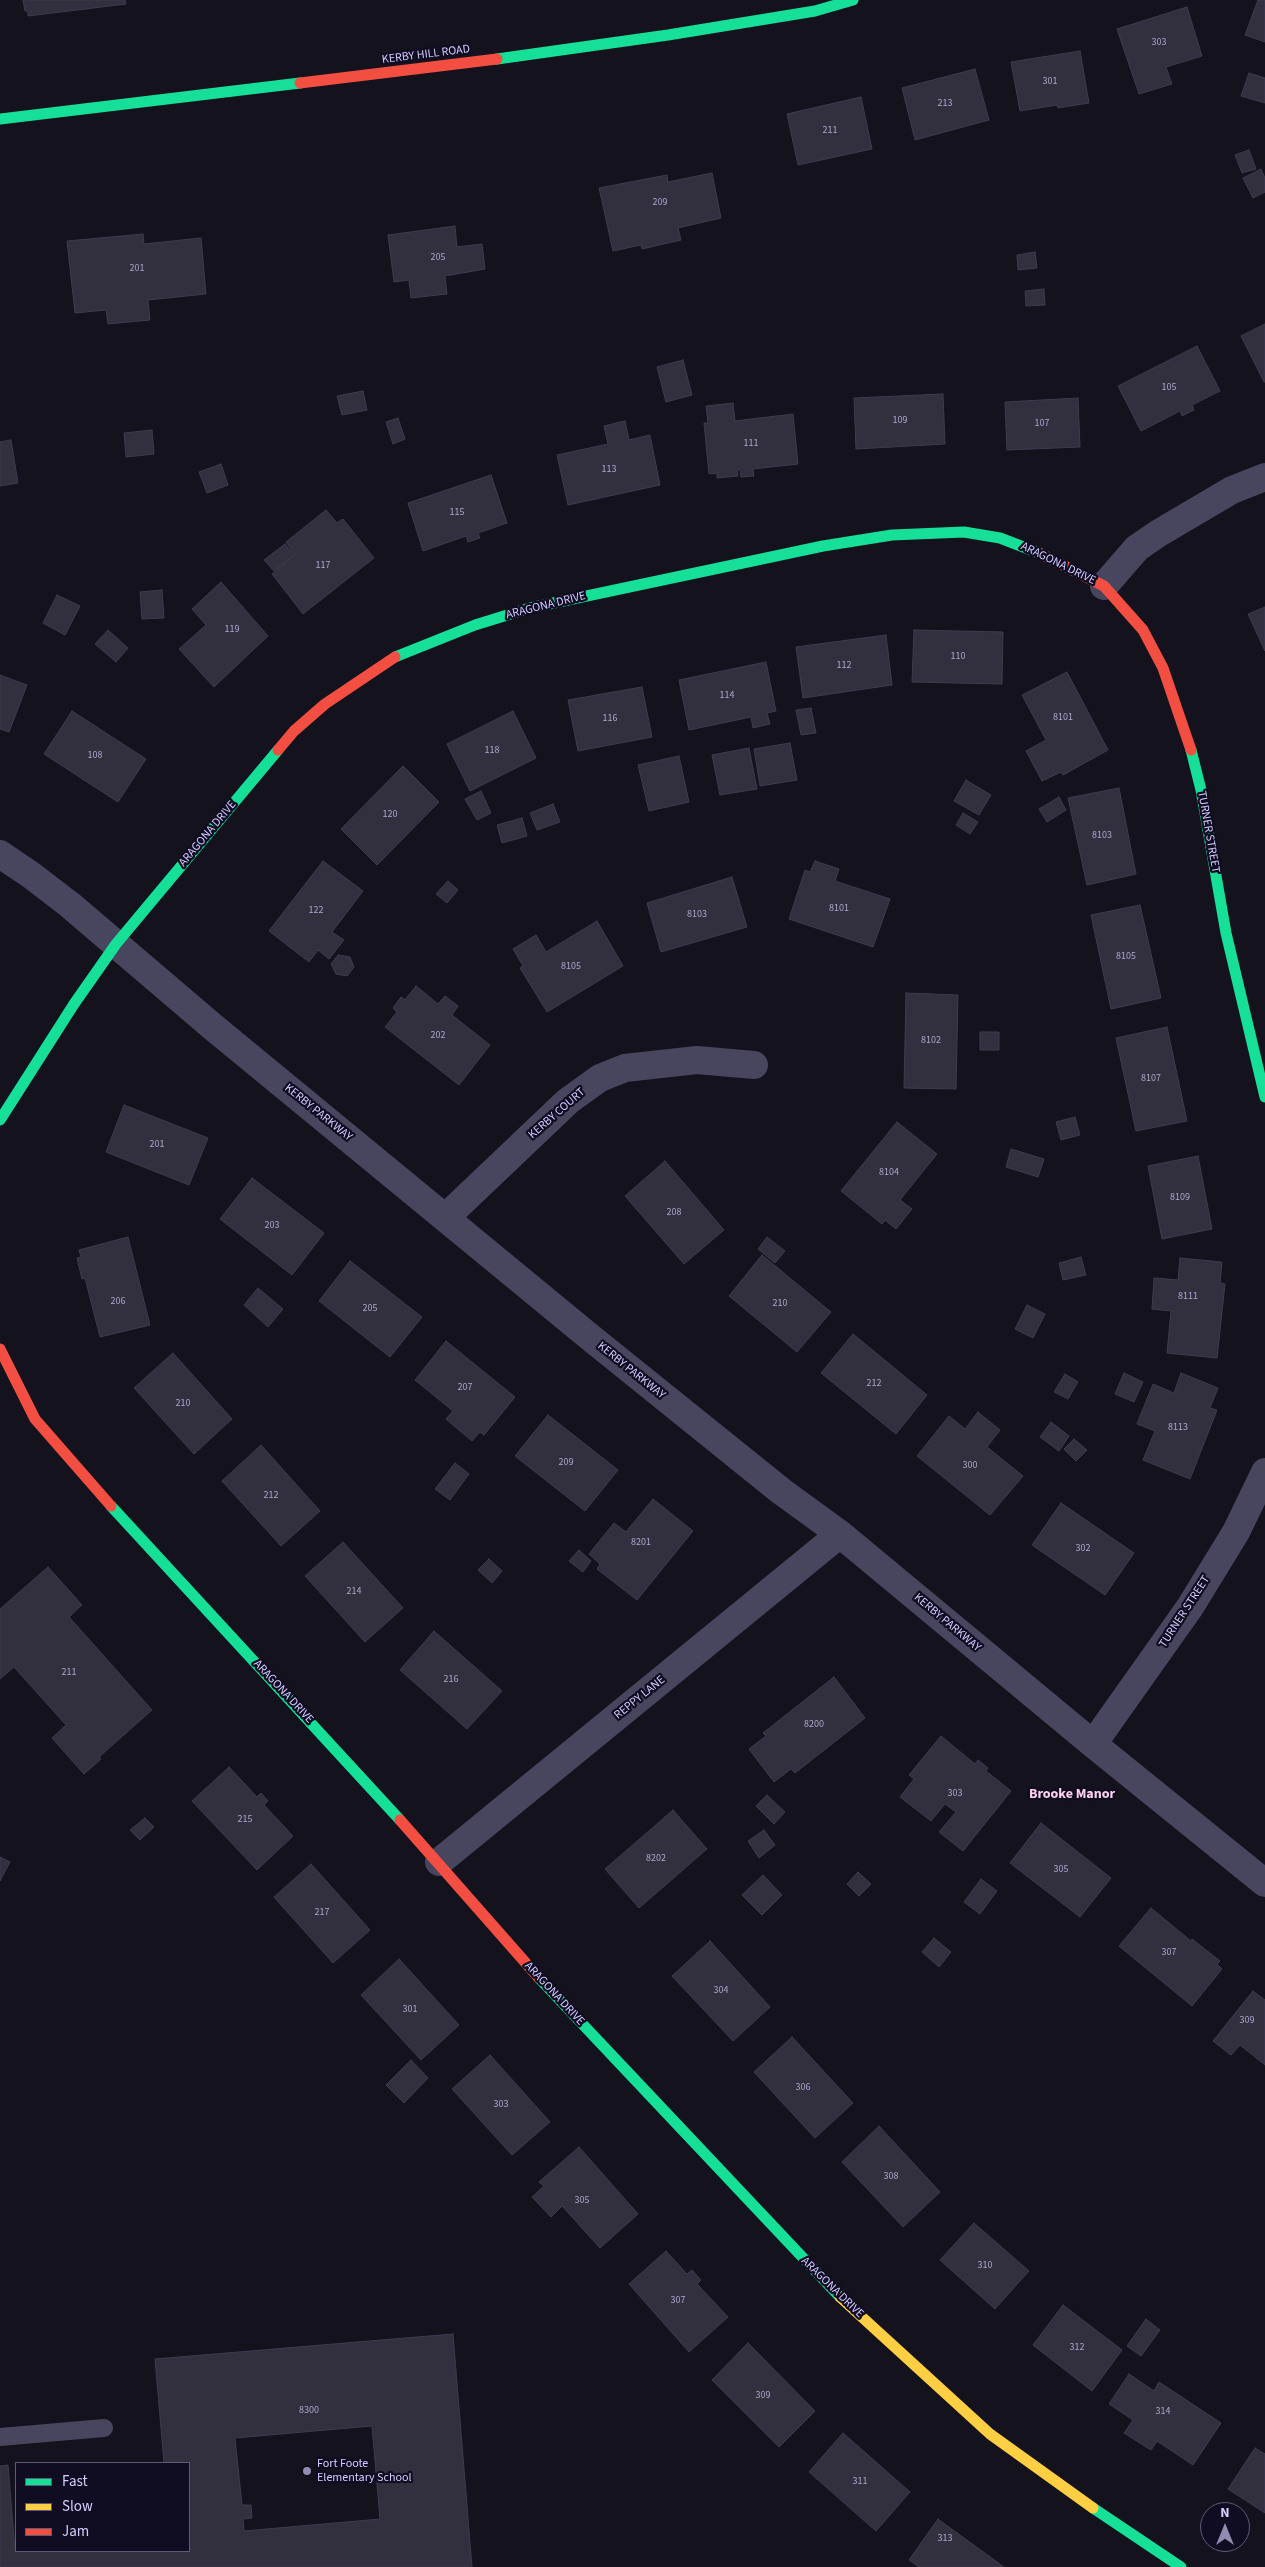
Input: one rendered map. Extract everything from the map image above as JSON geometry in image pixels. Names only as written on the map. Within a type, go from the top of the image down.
[{"type":"street","name":"KERBY HILL ROAD","points":[[0,119],[431,68],[658,36],[813,5],[853,0]]},
{"type":"street","name":"ARAGONA DRIVE","points":[[0,1120],[74,1004],[116,944],[294,731],[325,704],[396,656],[475,624],[530,608],[814,548],[892,535],[964,532],[1000,538],[1054,559],[1104,586],[1137,548],[1232,490],[1265,477]]},
{"type":"street","name":"TURNER STREET","points":[[1104,586],[1143,630],[1163,668],[1180,711],[1201,790],[1226,932],[1265,1098]]},
{"type":"street","name":"KERBY PARKWAY","points":[[0,854],[31,875],[116,944],[213,1027],[446,1217],[606,1351],[780,1491],[840,1534],[1093,1744],[1265,1883]]},
{"type":"street","name":"KERBY COURT","points":[[446,1217],[568,1101],[600,1078],[625,1068],[697,1060],[754,1065]]},
{"type":"street","name":"ARAGONA DRIVE","points":[[0,1349],[14,1381],[35,1419],[58,1446],[439,1862],[527,1966],[827,2285],[990,2434],[1147,2546],[1181,2567]]},
{"type":"street","name":"TURNER STREET","points":[[1093,1744],[1190,1608],[1236,1532],[1265,1472]]},
{"type":"street","name":"REPPY LANE","points":[[439,1862],[840,1534]]},
{"type":"lane","points":[[0,2437],[104,2428]]},
{"type":"building","points":[[23,0],[125,0],[126,4],[28,16]]},
{"type":"building","points":[[1258,0],[1265,0],[1265,42],[1245,35]]},
{"type":"building","points":[[1187,7],[1202,56],[1166,67],[1172,84],[1139,94],[1117,29]]},
{"type":"building","points":[[1080,51],[1089,103],[1058,108],[1057,105],[1020,111],[1011,62]]},
{"type":"building","points":[[975,69],[989,120],[915,140],[902,88]]},
{"type":"building","points":[[1249,73],[1265,78],[1265,103],[1241,96]]},
{"type":"building","points":[[861,97],[872,149],[798,165],[787,114]]},
{"type":"building","points":[[1249,150],[1256,169],[1242,173],[1235,155]]},
{"type":"building","points":[[1261,169],[1265,178],[1265,192],[1253,198],[1243,178]]},
{"type":"building","points":[[712,173],[721,218],[678,228],[681,240],[642,249],[641,245],[613,251],[599,188],[667,175],[668,182]]},
{"type":"building","points":[[455,226],[457,247],[482,244],[485,269],[445,276],[447,294],[411,298],[409,280],[394,282],[388,235]]},
{"type":"building","points":[[143,234],[144,244],[201,238],[206,294],[148,300],[150,320],[108,324],[106,310],[75,313],[67,241]]},
{"type":"building","points":[[1035,252],[1037,268],[1018,270],[1017,255]]},
{"type":"building","points":[[1044,289],[1045,305],[1026,306],[1025,291]]},
{"type":"building","points":[[1265,324],[1265,382],[1264,382],[1241,336]]},
{"type":"building","points":[[1197,346],[1220,391],[1192,405],[1194,410],[1182,416],[1180,411],[1141,431],[1118,386]]},
{"type":"building","points":[[683,360],[692,395],[666,402],[657,367]]},
{"type":"building","points":[[363,391],[367,410],[342,415],[337,396]]},
{"type":"building","points":[[943,394],[945,444],[856,449],[854,398]]},
{"type":"building","points":[[1078,398],[1080,447],[1007,450],[1005,402]]},
{"type":"building","points":[[733,403],[735,421],[793,414],[798,464],[753,469],[754,476],[741,477],[740,470],[737,470],[738,476],[717,478],[717,473],[709,474],[704,423],[708,423],[706,406]]},
{"type":"building","points":[[398,418],[405,439],[393,444],[386,422]]},
{"type":"building","points":[[625,421],[629,440],[650,435],[660,485],[568,505],[557,455],[608,444],[604,426]]},
{"type":"building","points":[[152,430],[154,454],[126,457],[124,433]]},
{"type":"building","points":[[11,440],[18,483],[0,486],[0,442]]},
{"type":"building","points":[[221,464],[228,485],[207,493],[199,472]]},
{"type":"building","points":[[491,475],[507,523],[478,533],[480,538],[468,542],[466,536],[423,551],[408,503]]},
{"type":"building","points":[[326,510],[337,523],[343,519],[374,558],[303,614],[272,574],[295,555],[286,542]]},
{"type":"building","points":[[285,544],[294,555],[274,571],[264,560]]},
{"type":"building","points":[[221,582],[268,636],[214,687],[179,649],[206,625],[192,609]]},
{"type":"building","points":[[162,590],[164,618],[142,619],[140,592]]},
{"type":"building","points":[[57,595],[80,606],[65,635],[43,623]]},
{"type":"building","points":[[1265,607],[1265,651],[1248,614]]},
{"type":"building","points":[[108,630],[128,648],[116,662],[95,644]]},
{"type":"building","points":[[914,630],[1003,632],[1002,684],[912,682]]},
{"type":"building","points":[[886,635],[892,685],[803,698],[796,647]]},
{"type":"building","points":[[766,662],[776,711],[767,713],[770,724],[753,728],[751,717],[689,730],[679,680]]},
{"type":"building","points":[[1067,672],[1108,750],[1063,775],[1061,772],[1042,781],[1026,751],[1046,740],[1022,695]]},
{"type":"building","points":[[0,675],[27,685],[9,732],[0,729]]},
{"type":"building","points":[[642,687],[652,737],[578,751],[568,700]]},
{"type":"building","points":[[811,708],[816,733],[801,735],[796,710]]},
{"type":"building","points":[[72,711],[146,759],[118,802],[44,754]]},
{"type":"building","points":[[513,711],[536,758],[470,791],[447,744]]},
{"type":"building","points":[[790,743],[797,780],[760,786],[754,749]]},
{"type":"building","points":[[749,748],[757,789],[720,795],[712,755]]},
{"type":"building","points":[[679,756],[689,802],[649,811],[638,765]]},
{"type":"building","points":[[403,766],[439,802],[377,865],[341,829]]},
{"type":"building","points":[[966,780],[991,795],[979,815],[954,801]]},
{"type":"building","points":[[1119,788],[1136,874],[1087,885],[1068,798]]},
{"type":"building","points":[[481,791],[491,813],[477,820],[465,799]]},
{"type":"building","points":[[1059,797],[1066,810],[1047,822],[1039,809]]},
{"type":"building","points":[[553,804],[560,822],[537,830],[530,813]]},
{"type":"building","points":[[963,813],[978,822],[970,834],[956,825]]},
{"type":"building","points":[[522,818],[527,836],[502,843],[497,825]]},
{"type":"building","points":[[323,861],[363,891],[332,932],[344,940],[329,959],[318,950],[309,962],[269,931]]},
{"type":"building","points":[[815,861],[839,869],[835,881],[890,899],[873,947],[789,919],[805,870],[810,872]]},
{"type":"building","points":[[732,877],[747,927],[661,952],[647,903]]},
{"type":"building","points":[[448,881],[458,890],[447,903],[436,894]]},
{"type":"building","points":[[1140,905],[1161,998],[1111,1009],[1091,915]]},
{"type":"building","points":[[597,921],[623,966],[547,1012],[520,968],[523,966],[513,949],[536,935],[546,952]]},
{"type":"building","points":[[338,955],[350,957],[354,967],[347,976],[336,974],[331,964]]},
{"type":"building","points":[[416,986],[438,1004],[445,996],[458,1006],[452,1015],[490,1045],[459,1085],[385,1027],[397,1012],[393,1008],[401,997],[405,1000]]},
{"type":"building","points":[[906,993],[958,995],[956,1089],[904,1088]]},
{"type":"building","points":[[1167,1027],[1187,1121],[1136,1131],[1116,1038]]},
{"type":"building","points":[[980,1032],[999,1032],[999,1050],[980,1050]]},
{"type":"building","points":[[124,1105],[208,1138],[189,1185],[106,1152]]},
{"type":"building","points":[[1075,1117],[1080,1135],[1061,1140],[1056,1122]]},
{"type":"building","points":[[897,1122],[937,1154],[900,1200],[912,1209],[896,1229],[885,1220],[882,1224],[841,1191]]},
{"type":"building","points":[[1011,1149],[1044,1159],[1038,1177],[1006,1167]]},
{"type":"building","points":[[1198,1156],[1212,1229],[1162,1239],[1148,1166]]},
{"type":"building","points":[[665,1161],[724,1230],[684,1264],[625,1196]]},
{"type":"building","points":[[252,1178],[324,1233],[292,1275],[220,1219]]},
{"type":"building","points":[[128,1237],[150,1325],[100,1337],[85,1278],[82,1279],[77,1258],[81,1257],[79,1250]]},
{"type":"building","points":[[767,1237],[785,1251],[775,1263],[758,1249]]},
{"type":"building","points":[[762,1255],[831,1312],[797,1352],[729,1296]]},
{"type":"building","points":[[1081,1257],[1086,1275],[1063,1280],[1059,1263]]},
{"type":"building","points":[[1180,1258],[1222,1262],[1220,1283],[1225,1284],[1217,1358],[1167,1353],[1171,1311],[1152,1309],[1154,1278],[1178,1280]]},
{"type":"building","points":[[350,1261],[422,1317],[390,1357],[319,1301]]},
{"type":"building","points":[[258,1288],[283,1309],[268,1327],[244,1305]]},
{"type":"building","points":[[1027,1305],[1045,1314],[1033,1338],[1015,1329]]},
{"type":"building","points":[[853,1334],[927,1395],[896,1434],[821,1373]]},
{"type":"building","points":[[446,1341],[515,1397],[484,1435],[480,1432],[472,1441],[446,1419],[453,1411],[415,1380]]},
{"type":"building","points":[[173,1353],[232,1419],[194,1454],[134,1388]]},
{"type":"building","points":[[1124,1373],[1143,1382],[1134,1402],[1115,1394]]},
{"type":"building","points":[[1181,1373],[1218,1388],[1210,1408],[1217,1410],[1190,1479],[1143,1460],[1155,1431],[1137,1424],[1153,1384],[1174,1393]]},
{"type":"building","points":[[1065,1374],[1078,1382],[1068,1399],[1054,1392]]},
{"type":"building","points":[[978,1412],[1000,1430],[987,1447],[1023,1476],[990,1515],[917,1456],[949,1416],[965,1429]]},
{"type":"building","points":[[548,1415],[618,1470],[585,1511],[515,1456]]},
{"type":"building","points":[[1051,1422],[1069,1436],[1059,1451],[1040,1437]]},
{"type":"building","points":[[1074,1439],[1087,1450],[1076,1461],[1064,1449]]},
{"type":"building","points":[[261,1445],[320,1511],[281,1546],[222,1481]]},
{"type":"building","points":[[455,1463],[469,1474],[450,1500],[435,1489]]},
{"type":"building","points":[[653,1499],[693,1531],[637,1600],[597,1569],[600,1564],[589,1554],[614,1523],[626,1532]]},
{"type":"building","points":[[1061,1503],[1134,1553],[1105,1595],[1032,1545]]},
{"type":"building","points":[[343,1542],[403,1608],[365,1642],[305,1576]]},
{"type":"building","points":[[579,1550],[591,1561],[583,1572],[569,1561]]},
{"type":"building","points":[[489,1559],[502,1571],[492,1583],[478,1570]]},
{"type":"building","points":[[48,1567],[82,1605],[69,1617],[152,1710],[99,1757],[101,1759],[84,1774],[52,1738],[66,1725],[14,1667],[0,1679],[0,1609]]},
{"type":"building","points":[[434,1631],[502,1691],[467,1729],[400,1670]]},
{"type":"building","points":[[834,1677],[865,1718],[795,1773],[791,1769],[774,1782],[749,1749],[766,1736],[763,1733]]},
{"type":"building","points":[[941,1736],[975,1764],[978,1760],[988,1768],[986,1771],[1011,1791],[963,1851],[939,1832],[956,1812],[945,1804],[931,1821],[900,1797],[914,1779],[909,1775]]},
{"type":"building","points":[[229,1767],[257,1797],[261,1793],[268,1801],[264,1805],[293,1836],[257,1870],[192,1801]]},
{"type":"building","points":[[767,1795],[785,1812],[774,1824],[756,1806]]},
{"type":"building","points":[[673,1810],[707,1849],[639,1908],[605,1869]]},
{"type":"building","points":[[145,1818],[154,1827],[140,1840],[130,1830]]},
{"type":"building","points":[[1041,1823],[1111,1878],[1080,1917],[1010,1863]]},
{"type":"building","points":[[764,1830],[775,1845],[759,1858],[748,1841]]},
{"type":"building","points":[[0,1857],[10,1862],[0,1881]]},
{"type":"building","points":[[311,1864],[370,1930],[333,1963],[274,1897]]},
{"type":"building","points":[[858,1872],[871,1884],[859,1896],[847,1884]]},
{"type":"building","points":[[763,1875],[782,1895],[762,1915],[742,1895]]},
{"type":"building","points":[[981,1879],[997,1891],[980,1914],[964,1902]]},
{"type":"building","points":[[1151,1908],[1191,1941],[1192,1939],[1220,1961],[1217,1964],[1222,1969],[1192,2006],[1119,1946]]},
{"type":"building","points":[[934,1938],[951,1952],[939,1967],[922,1952]]},
{"type":"building","points":[[710,1941],[770,2007],[733,2041],[672,1976]]},
{"type":"building","points":[[399,1959],[459,2025],[421,2060],[361,1995]]},
{"type":"building","points":[[1253,1991],[1265,2000],[1265,2065],[1240,2045],[1231,2055],[1213,2041]]},
{"type":"building","points":[[792,2037],[853,2103],[815,2138],[754,2072]]},
{"type":"building","points":[[490,2055],[550,2122],[512,2155],[452,2089]]},
{"type":"building","points":[[411,2060],[428,2078],[404,2103],[386,2085]]},
{"type":"building","points":[[879,2126],[940,2192],[903,2227],[842,2162]]},
{"type":"building","points":[[579,2147],[638,2214],[600,2248],[562,2206],[551,2217],[532,2197],[544,2186],[539,2182]]},
{"type":"building","points":[[974,2223],[1029,2271],[995,2309],[940,2260]]},
{"type":"building","points":[[666,2251],[687,2274],[692,2270],[701,2280],[697,2284],[728,2317],[689,2352],[629,2284]]},
{"type":"building","points":[[1063,2305],[1122,2350],[1092,2391],[1033,2345]]},
{"type":"building","points":[[1146,2319],[1160,2330],[1141,2356],[1127,2346]]},
{"type":"building","points":[[453,2334],[472,2567],[0,2567],[0,2466],[8,2465],[15,2552],[190,2552],[190,2462],[164,2462],[155,2359]]},
{"type":"building","points":[[748,2343],[815,2411],[779,2447],[712,2380]]},
{"type":"building","points":[[1129,2374],[1154,2391],[1159,2382],[1221,2423],[1193,2465],[1157,2441],[1151,2450],[1124,2433],[1133,2420],[1109,2404]]},
{"type":"building","name":"Fort Foote Elementary School","points":[[372,2426],[380,2519],[244,2531],[243,2519],[252,2518],[251,2505],[242,2505],[235,2438]]},
{"type":"building","points":[[843,2433],[910,2492],[876,2531],[809,2472]]},
{"type":"building","points":[[1255,2448],[1265,2454],[1265,2513],[1228,2489]]},
{"type":"building","points":[[938,2519],[1004,2567],[919,2567],[909,2560]]},
{"type":"traffic: fast","points":[[497,59],[668,35],[815,11],[853,0]]},
{"type":"traffic: fast","points":[[0,119],[300,83]]},
{"type":"traffic: fast","points":[[395,657],[475,625],[530,608],[823,546],[892,535],[964,532],[1000,538],[1039,553]]},
{"type":"traffic: fast","points":[[0,1120],[74,1004],[116,944],[278,750]]},
{"type":"traffic: fast","points":[[1191,750],[1201,790],[1226,933],[1265,1097]]},
{"type":"traffic: fast","points":[[111,1506],[400,1820]]},
{"type":"traffic: fast","points":[[539,1978],[840,2297]]},
{"type":"traffic: fast","points":[[1093,2508],[1181,2567]]},
{"type":"traffic: slow","points":[[840,2297],[990,2434],[1093,2508]]},
{"type":"traffic: jam","points":[[300,83],[497,59]]},
{"type":"traffic: jam","points":[[1039,553],[1104,586],[1143,630],[1163,668],[1191,750]]},
{"type":"traffic: jam","points":[[278,750],[294,731],[325,704],[395,657]]},
{"type":"traffic: jam","points":[[0,1349],[35,1419],[111,1506]]},
{"type":"traffic: jam","points":[[400,1820],[539,1978]]},
{"type":"place","name":"Fort Foote Elementary School","points":[[307,2471]]},
{"type":"district","name":"Brooke Manor","points":[[1072,1795]]}]
